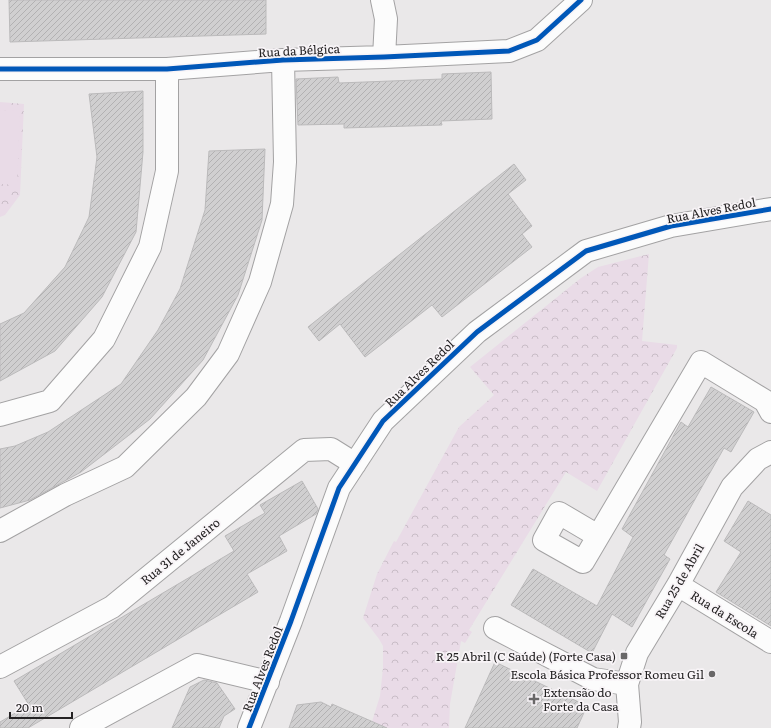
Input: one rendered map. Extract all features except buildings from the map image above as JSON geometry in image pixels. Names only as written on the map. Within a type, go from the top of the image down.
[{"type":"street","points":[[382,0],[386,19],[384,57]]},
{"type":"street","name":"Rua da Bélgica","points":[[0,69],[167,69],[283,60],[509,51],[537,40],[581,0]]},
{"type":"street","points":[[0,531],[65,495],[125,467],[196,397],[228,354],[260,282],[282,204],[285,162],[283,60]]},
{"type":"street","points":[[0,415],[50,401],[104,339],[150,247],[167,171],[167,69]]},
{"type":"street","name":"Rua Alves Redol","points":[[249,728],[268,682],[339,488],[383,421],[477,332],[586,252],[671,226],[771,209]]},
{"type":"street","points":[[598,536],[701,362],[765,401],[771,412]]},
{"type":"street","name":"Rua 31 de Janeiro","points":[[0,667],[112,606],[304,450],[332,449],[355,464]]},
{"type":"street","name":"Rua 25 de Abril","points":[[629,728],[630,722],[627,684],[637,653],[678,585],[732,487],[758,459],[771,452]]},
{"type":"street","name":"Rua da Escola","points":[[678,585],[771,642]]},
{"type":"street","points":[[495,628],[593,679],[627,684]]},
{"type":"street","points":[[81,728],[197,665],[268,682]]},
{"type":"green space","points":[[0,102],[24,104],[20,195],[5,215],[0,217]]},
{"type":"green space","points":[[0,110],[20,111],[17,185],[0,184]]},
{"type":"green space","points":[[649,254],[642,341],[677,345],[677,348],[597,491],[566,472],[469,630],[472,632],[465,643],[461,641],[450,704],[449,728],[370,728],[380,696],[383,668],[383,646],[363,618],[377,574],[394,541],[396,542],[459,427],[494,395],[470,367],[581,278],[598,267]]},
{"type":"cycle path","points":[[0,69],[167,69],[283,60],[509,51],[537,40],[581,0]]},
{"type":"cycle path","points":[[249,728],[291,621],[339,488],[383,421],[477,332],[586,251],[671,226],[771,209]]},
{"type":"place","name":"R 25 Abril (C Saúde) (Forte Casa)","points":[[624,656]]},
{"type":"place","name":"Escola Básica Professor Romeu Gil","points":[[712,674]]},
{"type":"place","name":"Extensão do Forte da Casa","points":[[534,699]]}]
